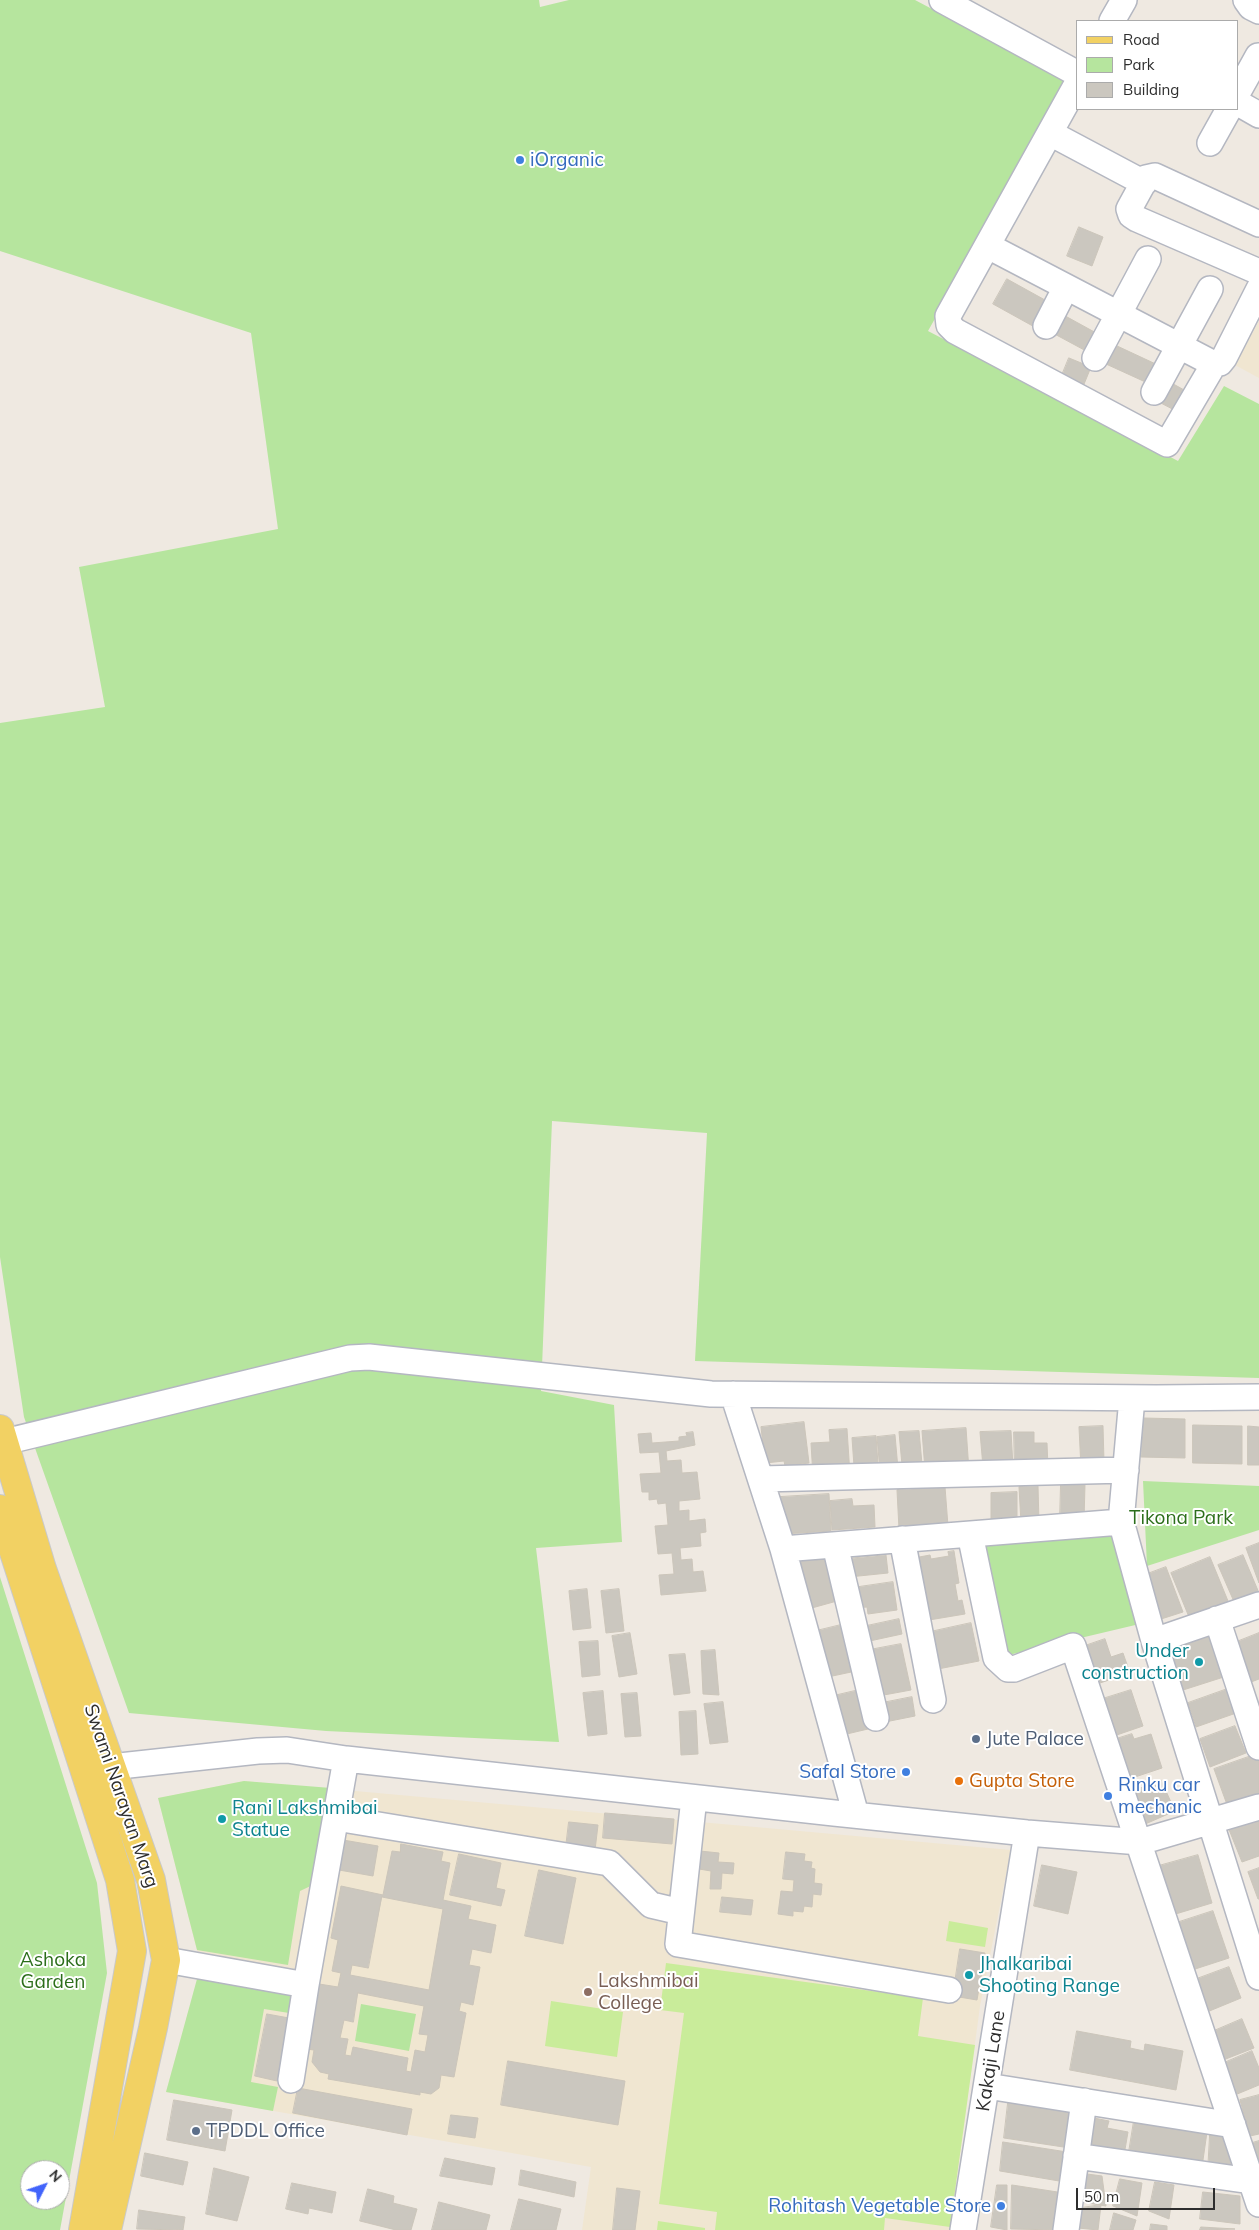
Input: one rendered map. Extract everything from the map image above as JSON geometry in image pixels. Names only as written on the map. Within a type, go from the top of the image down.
[{"type":"main road","name":"Swami Narayan Marg","points":[[1,1438],[42,1569],[151,1880],[166,1960],[153,2028],[106,2230]]},
{"type":"main road","name":"Swami Narayan Marg","points":[[0,1509],[120,1880],[132,1951],[83,2230]]},
{"type":"street","points":[[942,0],[1076,73]]},
{"type":"street","points":[[1113,20],[1124,0]]},
{"type":"street","points":[[1246,0],[1251,7],[1259,11]]},
{"type":"street","points":[[1239,90],[1258,56]]},
{"type":"street","points":[[1076,86],[948,316],[949,325],[955,331],[1167,444],[1214,364]]},
{"type":"street","points":[[1239,104],[1259,115]]},
{"type":"street","points":[[1210,143],[1228,110]]},
{"type":"street","points":[[1050,133],[1144,182]]},
{"type":"street","points":[[1259,224],[1163,178],[1155,176],[1146,178],[1128,209],[1131,215],[1259,272]]},
{"type":"street","points":[[988,246],[1214,364],[1220,363],[1224,358],[1259,289]]},
{"type":"street","points":[[1095,358],[1148,259]]},
{"type":"street","points":[[1046,326],[1066,287]]},
{"type":"street","points":[[1154,392],[1210,289]]},
{"type":"street","points":[[1,1438],[340,1361],[369,1357],[711,1394],[1132,1398],[1259,1397]]},
{"type":"street","points":[[733,1394],[784,1549],[856,1815]]},
{"type":"street","points":[[1132,1398],[1122,1522],[1154,1641],[1259,1977]]},
{"type":"street","points":[[761,1480],[1126,1470]]},
{"type":"street","points":[[784,1549],[1122,1522]]},
{"type":"street","points":[[970,1534],[996,1658],[1008,1670],[1074,1646],[1255,2193],[1076,2156]]},
{"type":"street","points":[[902,1539],[933,1700]]},
{"type":"street","points":[[835,1545],[876,1718]]},
{"type":"street","points":[[1154,1641],[1259,1605]]},
{"type":"street","points":[[1217,1619],[1259,1747]]},
{"type":"street","points":[[84,1770],[277,1750],[694,1798],[1027,1833],[1140,1842],[1209,1820],[1259,1807]]},
{"type":"street","points":[[291,2080],[346,1759]]},
{"type":"street","points":[[694,1798],[678,1944],[949,1990]]},
{"type":"street","points":[[336,1818],[609,1864],[651,1905],[681,1912]]},
{"type":"street","name":"Kakaji Lane","points":[[964,2230],[1027,1833]]},
{"type":"street","points":[[166,1960],[306,1985]]},
{"type":"street","points":[[986,2086],[1233,2124]]},
{"type":"street","points":[[1066,2230],[1084,2101]]},
{"type":"shaded area","points":[[1259,321],[1259,378],[1235,365]]},
{"type":"shaded area","name":"Lakshmibai College","points":[[244,1781],[1011,1850],[980,2006],[950,2230],[582,2230],[591,2167],[166,2092],[201,1966],[158,1798]]},
{"type":"green space","points":[[0,0],[539,0],[540,7],[569,0],[915,0],[1068,81],[928,331],[1178,461],[1224,386],[1259,404],[1259,1378],[695,1361],[707,1133],[552,1121],[541,1391],[614,1405],[622,1542],[536,1548],[559,1742],[326,1731],[129,1713],[24,1417],[0,1257],[0,723],[105,707],[79,567],[278,529],[251,333],[0,251]]},
{"type":"green space","name":"Tikona Park","points":[[1143,1481],[1259,1486],[1259,1530],[1147,1566]]},
{"type":"green space","points":[[977,1533],[1121,1533],[1148,1622],[996,1658]]},
{"type":"green space","name":"Ashoka Garden","points":[[0,1577],[97,1883],[107,1973],[70,2175],[70,2160],[20,2160],[20,2210],[64,2210],[60,2230],[0,2230]]},
{"type":"green space","points":[[244,1781],[331,1788],[317,1883],[300,1891],[288,1965],[197,1950],[158,1798]]},
{"type":"green space","points":[[949,1921],[988,1928],[985,1947],[946,1941]]},
{"type":"green space","points":[[666,1963],[923,1998],[918,2036],[975,2045],[950,2227],[885,2218],[884,2230],[715,2230],[717,2212],[659,2204],[684,2013],[660,2010]]},
{"type":"green space","points":[[197,1979],[292,1995],[289,2013],[264,2009],[251,2082],[278,2087],[273,2111],[166,2092]]},
{"type":"green space","points":[[551,2001],[623,2012],[617,2057],[545,2046]]},
{"type":"green space","points":[[361,2004],[416,2014],[409,2051],[355,2041]]},
{"type":"green space","points":[[658,2221],[705,2228],[705,2230],[657,2230]]},
{"type":"building","points":[[1079,227],[1103,237],[1092,266],[1067,256]]},
{"type":"building","points":[[1007,279],[1054,305],[1040,330],[993,304]]},
{"type":"building","points":[[1058,312],[1098,334],[1088,352],[1049,331]]},
{"type":"building","points":[[1115,345],[1160,366],[1152,385],[1106,364]]},
{"type":"building","points":[[1069,358],[1091,367],[1080,394],[1058,385]]},
{"type":"building","points":[[1168,381],[1193,395],[1182,414],[1157,401]]},
{"type":"building","points":[[1143,1418],[1185,1419],[1185,1458],[1141,1457]]},
{"type":"building","points":[[804,1422],[809,1463],[785,1466],[784,1461],[765,1463],[761,1427]]},
{"type":"building","points":[[1193,1425],[1242,1426],[1242,1464],[1193,1463]]},
{"type":"building","points":[[1103,1426],[1104,1462],[1081,1468],[1079,1427]]},
{"type":"building","points":[[1248,1426],[1259,1427],[1259,1465],[1248,1465]]},
{"type":"building","points":[[966,1428],[969,1471],[925,1470],[922,1431]]},
{"type":"building","points":[[847,1429],[850,1475],[813,1477],[811,1443],[830,1442],[829,1430]]},
{"type":"building","points":[[919,1431],[922,1464],[902,1465],[899,1432]]},
{"type":"building","points":[[1011,1431],[1013,1467],[983,1467],[980,1432]]},
{"type":"building","points":[[693,1432],[695,1445],[666,1451],[667,1461],[681,1460],[682,1473],[697,1472],[700,1499],[679,1501],[679,1511],[689,1510],[689,1521],[705,1519],[706,1532],[700,1533],[701,1546],[680,1548],[681,1560],[692,1559],[693,1572],[703,1571],[706,1591],[661,1595],[659,1575],[674,1574],[672,1553],[658,1554],[655,1526],[668,1525],[666,1503],[658,1504],[657,1499],[649,1500],[649,1492],[642,1492],[640,1474],[661,1473],[659,1452],[640,1453],[638,1434],[651,1433],[652,1443],[679,1441],[679,1437],[687,1436],[686,1433]]},
{"type":"building","points":[[1014,1432],[1034,1432],[1034,1443],[1047,1443],[1048,1468],[1015,1469]]},
{"type":"building","points":[[895,1435],[898,1469],[880,1471],[877,1437]]},
{"type":"building","points":[[876,1436],[878,1464],[854,1466],[852,1438]]},
{"type":"building","points":[[1061,1483],[1085,1484],[1084,1521],[1060,1520]]},
{"type":"building","points":[[1038,1486],[1039,1523],[1021,1523],[1019,1487]]},
{"type":"building","points":[[945,1487],[948,1526],[899,1529],[897,1490]]},
{"type":"building","points":[[1017,1492],[1017,1522],[991,1523],[991,1493]]},
{"type":"building","points":[[829,1494],[831,1531],[783,1534],[780,1497]]},
{"type":"building","points":[[852,1499],[853,1506],[874,1505],[875,1527],[832,1530],[830,1501]]},
{"type":"building","points":[[1259,1543],[1259,1583],[1246,1548]]},
{"type":"building","points":[[823,1549],[837,1601],[801,1611],[787,1559]]},
{"type":"building","points":[[954,1551],[959,1583],[955,1584],[958,1601],[962,1600],[965,1614],[929,1620],[914,1558],[930,1555],[931,1559],[949,1556],[948,1552]]},
{"type":"building","points":[[886,1555],[888,1573],[849,1577],[847,1559]]},
{"type":"building","points":[[1243,1555],[1259,1593],[1235,1604],[1218,1565]]},
{"type":"building","points":[[1210,1557],[1228,1601],[1189,1617],[1171,1573]]},
{"type":"building","points":[[1166,1567],[1183,1612],[1158,1620],[1142,1576]]},
{"type":"building","points":[[893,1582],[897,1610],[868,1614],[867,1607],[855,1608],[852,1588]]},
{"type":"building","points":[[587,1589],[591,1628],[573,1630],[569,1591]]},
{"type":"building","points":[[619,1589],[624,1631],[606,1633],[601,1591]]},
{"type":"building","points":[[899,1619],[902,1634],[865,1642],[862,1627]]},
{"type":"building","points":[[971,1623],[979,1661],[938,1669],[930,1632]]},
{"type":"building","points":[[845,1624],[856,1671],[823,1678],[812,1632]]},
{"type":"building","points":[[630,1633],[637,1674],[619,1677],[612,1636]]},
{"type":"building","points":[[1259,1633],[1259,1679],[1251,1682],[1234,1643]]},
{"type":"building","name":"Under construction","points":[[1217,1634],[1230,1675],[1180,1691],[1168,1649]]},
{"type":"building","points":[[1105,1639],[1111,1657],[1123,1653],[1130,1673],[1091,1686],[1079,1648]]},
{"type":"building","points":[[598,1641],[600,1675],[582,1677],[579,1642]]},
{"type":"building","points":[[901,1644],[911,1690],[873,1697],[864,1651]]},
{"type":"building","points":[[715,1650],[719,1695],[703,1694],[701,1651]]},
{"type":"building","points":[[685,1654],[690,1693],[674,1695],[669,1655]]},
{"type":"building","points":[[1233,1687],[1242,1711],[1196,1727],[1188,1703]]},
{"type":"building","points":[[859,1690],[868,1729],[834,1737],[825,1698]]},
{"type":"building","points":[[1131,1690],[1143,1726],[1108,1738],[1096,1701]]},
{"type":"building","points":[[603,1691],[607,1734],[588,1736],[583,1693]]},
{"type":"building","points":[[637,1693],[641,1736],[625,1737],[621,1694]]},
{"type":"building","points":[[912,1697],[915,1716],[880,1723],[877,1704]]},
{"type":"building","points":[[723,1702],[728,1742],[710,1744],[704,1704]]},
{"type":"building","points":[[696,1711],[698,1754],[681,1755],[679,1712]]},
{"type":"building","points":[[1235,1726],[1246,1753],[1210,1767],[1200,1739]]},
{"type":"building","points":[[1132,1734],[1134,1739],[1151,1734],[1162,1768],[1123,1781],[1110,1741]]},
{"type":"building","points":[[1257,1754],[1259,1759],[1259,1799],[1229,1810],[1214,1769]]},
{"type":"building","points":[[1161,1780],[1175,1811],[1143,1825],[1129,1793]]},
{"type":"building","points":[[605,1813],[674,1819],[672,1844],[603,1838]]},
{"type":"building","points":[[1259,1815],[1259,1856],[1242,1862],[1228,1827]]},
{"type":"building","points":[[569,1822],[598,1825],[595,1850],[566,1847]]},
{"type":"building","points":[[343,1840],[378,1846],[373,1876],[339,1870]]},
{"type":"building","points":[[401,1844],[443,1852],[441,1861],[450,1863],[443,1900],[471,1906],[468,1919],[496,1925],[491,1953],[472,1949],[469,1965],[480,1967],[473,2005],[461,2002],[459,2011],[466,2013],[454,2077],[441,2075],[439,2088],[431,2094],[420,2092],[420,2095],[328,2079],[329,2074],[320,2072],[312,2062],[314,2050],[306,2049],[319,1984],[338,1987],[341,1973],[332,1971],[338,1940],[331,1938],[341,1886],[383,1895],[392,1851],[400,1852]],"holes":[[[382,1897],[443,1909],[429,1990],[350,1975],[352,1965],[368,1968]],[[358,1993],[424,2006],[419,2034],[428,2035],[425,2052],[415,2050],[411,2072],[406,2071],[408,2058],[353,2047],[351,2056],[345,2055],[348,2039],[340,2038],[344,2020],[353,2022]]]},
{"type":"building","points":[[700,1851],[719,1853],[718,1862],[734,1863],[733,1874],[722,1873],[721,1889],[710,1889],[711,1871],[699,1869]]},
{"type":"building","points":[[786,1852],[805,1854],[804,1861],[812,1862],[811,1868],[815,1869],[814,1883],[822,1884],[821,1895],[813,1894],[812,1907],[804,1906],[803,1912],[793,1911],[793,1916],[778,1914],[781,1891],[793,1892],[794,1880],[783,1879]]},
{"type":"building","points":[[459,1854],[501,1863],[496,1888],[505,1890],[501,1906],[450,1895]]},
{"type":"building","points":[[1198,1855],[1212,1903],[1169,1916],[1155,1867]]},
{"type":"building","points":[[1042,1865],[1077,1872],[1068,1914],[1034,1906]]},
{"type":"building","points":[[1259,1868],[1259,1899],[1258,1899],[1248,1872]]},
{"type":"building","points":[[539,1870],[576,1878],[563,1944],[525,1936]]},
{"type":"building","points":[[722,1897],[753,1900],[751,1915],[720,1912]]},
{"type":"building","points":[[1213,1911],[1229,1958],[1186,1972],[1170,1925]]},
{"type":"building","name":"Jhalkaribai Shooting Range","points":[[960,1949],[985,1953],[977,2000],[953,1996]]},
{"type":"building","points":[[1229,1967],[1241,1998],[1207,2012],[1194,1980]]},
{"type":"building","points":[[267,2014],[289,2018],[277,2081],[255,2076]]},
{"type":"building","points":[[1242,2019],[1254,2048],[1218,2062],[1207,2034]]},
{"type":"building","points":[[1077,2031],[1131,2041],[1130,2048],[1144,2051],[1145,2044],[1183,2051],[1176,2090],[1070,2070]]},
{"type":"building","points":[[1252,2051],[1259,2068],[1259,2085],[1230,2097],[1217,2066]]},
{"type":"building","points":[[508,2061],[625,2081],[618,2125],[501,2105]]},
{"type":"building","points":[[298,2088],[412,2109],[407,2135],[293,2113]]},
{"type":"building","points":[[1259,2095],[1259,2134],[1250,2136],[1240,2100]]},
{"type":"building","points":[[174,2100],[232,2110],[225,2151],[167,2140]]},
{"type":"building","points":[[1008,2103],[1074,2110],[1070,2148],[1004,2138]]},
{"type":"building","points":[[451,2115],[478,2118],[475,2138],[448,2134]]},
{"type":"building","points":[[1084,2116],[1109,2121],[1107,2128],[1128,2132],[1123,2161],[1078,2153]]},
{"type":"building","points":[[1134,2121],[1207,2132],[1201,2174],[1129,2152]]},
{"type":"building","points":[[1210,2135],[1230,2135],[1245,2176],[1208,2171]]},
{"type":"building","points":[[1259,2141],[1259,2172],[1242,2146]]},
{"type":"building","points":[[1003,2142],[1067,2152],[1065,2182],[1000,2171]]},
{"type":"building","points":[[145,2153],[188,2162],[183,2185],[141,2176]]},
{"type":"building","points":[[445,2158],[495,2168],[492,2185],[440,2176]]},
{"type":"building","points":[[214,2168],[249,2177],[237,2221],[206,2214]]},
{"type":"building","points":[[521,2170],[576,2182],[574,2197],[519,2185]]},
{"type":"building","points":[[1087,2174],[1102,2176],[1106,2206],[1081,2202]]},
{"type":"building","points":[[1120,2179],[1142,2183],[1137,2216],[1113,2206]]},
{"type":"building","points":[[1155,2182],[1174,2185],[1169,2219],[1149,2211]]},
{"type":"building","points":[[292,2183],[336,2192],[332,2213],[309,2208],[308,2214],[286,2209]]},
{"type":"building","name":"Rohitash Vegetable Store","points":[[997,2185],[1007,2185],[1007,2230],[991,2227]]},
{"type":"building","points":[[1012,2185],[1064,2193],[1059,2230],[1011,2229]]},
{"type":"building","points":[[617,2188],[640,2191],[635,2230],[613,2230]]},
{"type":"building","points":[[368,2189],[394,2196],[393,2203],[417,2209],[411,2230],[396,2230],[360,2221]]},
{"type":"building","points":[[1203,2192],[1240,2196],[1240,2224],[1200,2219]]},
{"type":"building","points":[[519,2199],[561,2209],[556,2230],[511,2230]]},
{"type":"building","points":[[439,2202],[490,2215],[486,2230],[432,2230]]},
{"type":"building","points":[[1101,2205],[1098,2230],[1078,2228],[1081,2208]]},
{"type":"building","points":[[139,2210],[185,2217],[183,2230],[137,2229]]},
{"type":"building","points":[[1114,2213],[1136,2220],[1133,2230],[1110,2230]]},
{"type":"building","points":[[1151,2224],[1167,2226],[1167,2230],[1150,2230]]},
{"type":"building","points":[[1201,2227],[1235,2229],[1200,2230]]},
{"type":"place","name":"iOrganic","points":[[520,160]]},
{"type":"place","name":"Under construction","points":[[1199,1662]]},
{"type":"place","name":"Jute Palace","points":[[976,1739]]},
{"type":"place","name":"Safal Store","points":[[906,1772]]},
{"type":"place","name":"Gupta Store","points":[[959,1781]]},
{"type":"place","name":"Rinku car mechanic","points":[[1108,1796]]},
{"type":"place","name":"Rani Lakshmibai Statue","points":[[222,1819]]},
{"type":"place","name":"Jhalkaribai Shooting Range","points":[[969,1975]]},
{"type":"place","name":"Lakshmibai College","points":[[588,1992]]},
{"type":"place","name":"TPDDL Office","points":[[196,2131]]},
{"type":"place","name":"Rohitash Vegetable Store","points":[[1001,2206]]}]
